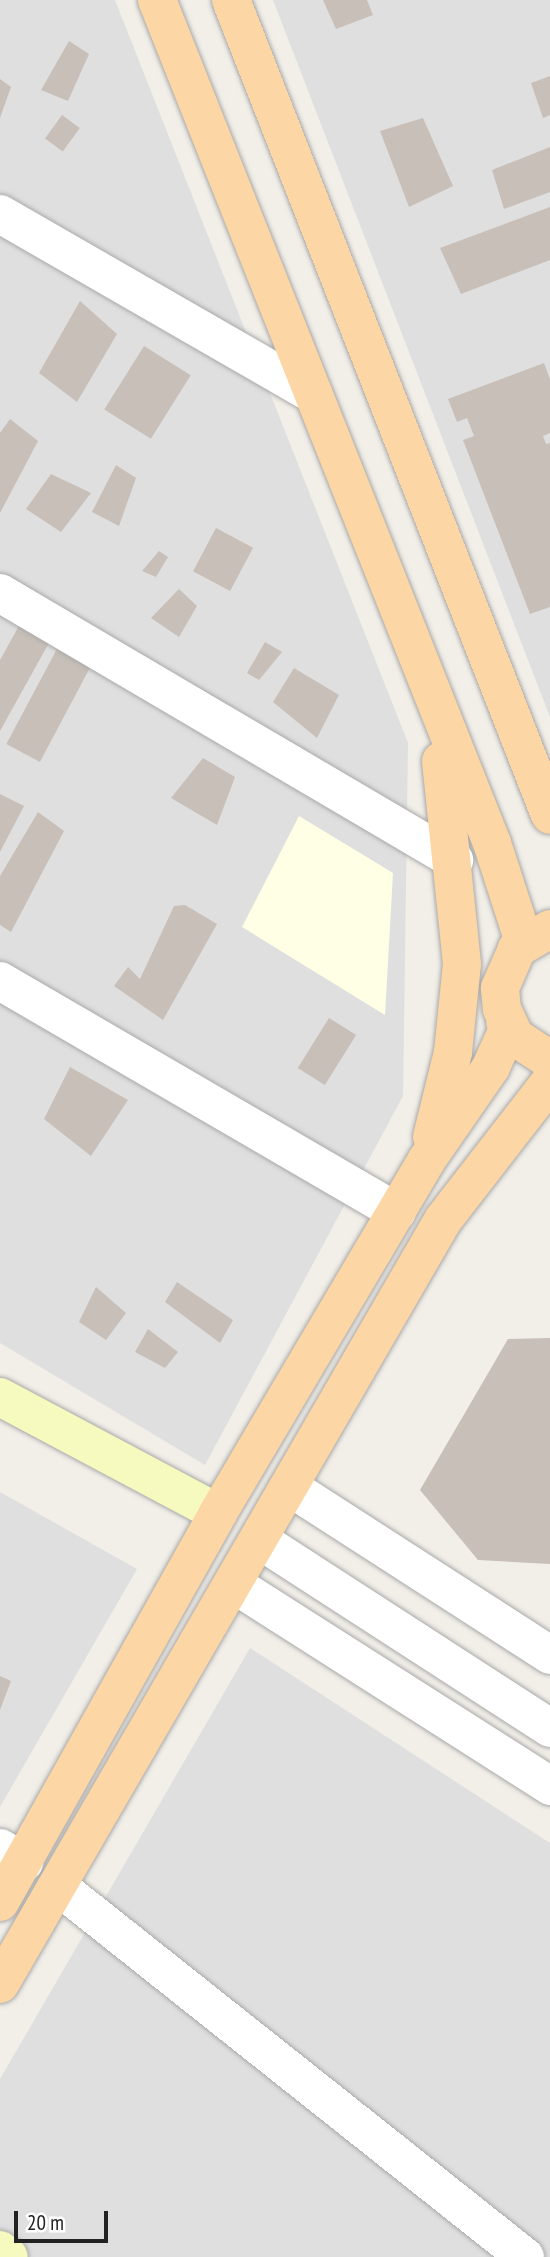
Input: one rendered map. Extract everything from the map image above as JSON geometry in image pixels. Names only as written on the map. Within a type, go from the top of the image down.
[{"type":"main road","points":[[0,1902],[12,1855],[426,1161],[491,1067],[507,1031],[502,977],[537,935],[492,843],[411,644],[158,0]]},
{"type":"main road","points":[[231,0],[550,815]]},
{"type":"main road","points":[[411,644],[434,722],[461,920],[461,1004],[426,1161]]},
{"type":"main road","points":[[505,1020],[521,1044],[550,1060]]},
{"type":"main road","points":[[0,1984],[261,1541],[461,1193],[550,1082]]},
{"type":"street","points":[[0,214],[313,394]]},
{"type":"street","points":[[0,593],[454,860]]},
{"type":"street","points":[[0,981],[397,1212]]},
{"type":"street","points":[[0,1398],[218,1513]]},
{"type":"street","points":[[291,1488],[550,1655]]},
{"type":"street","points":[[261,1541],[550,1728]]},
{"type":"street","points":[[235,1585],[550,1786]]},
{"type":"street","points":[[58,1887],[525,2257]]},
{"type":"street","points":[[0,2250],[9,2257]]},
{"type":"shaded area","points":[[0,0],[115,0],[408,743],[403,1096],[205,1465],[0,1343]]},
{"type":"shaded area","points":[[273,0],[550,0],[550,717]]},
{"type":"shaded area","points":[[299,816],[393,873],[385,1015],[242,927]]},
{"type":"shaded area","points":[[0,1492],[137,1569],[0,1807]]},
{"type":"shaded area","points":[[250,1648],[550,1843],[550,2257],[0,2257],[0,2079]]},
{"type":"building","points":[[323,0],[367,0],[373,15],[336,29]]},
{"type":"building","points":[[69,41],[89,54],[68,101],[41,90]]},
{"type":"building","points":[[550,76],[550,115],[543,118],[531,83]]},
{"type":"building","points":[[0,79],[11,87],[0,118]]},
{"type":"building","points":[[62,115],[80,128],[63,151],[45,138]]},
{"type":"building","points":[[423,118],[453,186],[409,207],[380,131]]},
{"type":"building","points":[[550,147],[550,192],[504,209],[492,170]]},
{"type":"building","points":[[550,207],[550,260],[461,294],[440,248]]},
{"type":"building","points":[[80,301],[117,334],[77,402],[39,373]]},
{"type":"building","points":[[144,346],[191,375],[151,439],[104,410]]},
{"type":"building","points":[[544,363],[550,379],[550,433],[543,436],[546,444],[550,443],[550,607],[530,614],[463,440],[474,436],[467,418],[457,422],[448,399]]},
{"type":"building","points":[[10,419],[38,441],[0,513],[0,433]]},
{"type":"building","points":[[116,465],[136,478],[119,526],[92,512]]},
{"type":"building","points":[[51,474],[91,493],[61,532],[26,509]]},
{"type":"building","points":[[216,528],[253,548],[230,591],[193,571]]},
{"type":"building","points":[[159,551],[168,557],[156,577],[142,571]]},
{"type":"building","points":[[179,589],[197,606],[179,637],[151,618]]},
{"type":"building","points":[[20,624],[50,641],[0,731],[0,660]]},
{"type":"building","points":[[265,642],[282,652],[259,680],[247,673]]},
{"type":"building","points":[[58,647],[92,665],[40,762],[6,744]]},
{"type":"building","points":[[294,668],[339,695],[317,738],[273,702]]},
{"type":"building","points":[[203,758],[235,777],[217,825],[171,798]]},
{"type":"building","points":[[0,794],[24,806],[0,852]]},
{"type":"building","points":[[38,812],[64,831],[11,932],[0,925],[0,876]]},
{"type":"building","points":[[185,905],[217,924],[163,1020],[114,986],[128,967],[140,979],[174,906]]},
{"type":"building","points":[[329,1018],[356,1035],[325,1085],[298,1068]]},
{"type":"building","points":[[70,1067],[128,1100],[91,1156],[44,1119]]},
{"type":"building","points":[[177,1282],[233,1320],[220,1343],[165,1302]]},
{"type":"building","points":[[96,1287],[126,1313],[106,1340],[79,1322]]},
{"type":"building","points":[[148,1329],[178,1352],[165,1368],[135,1352]]},
{"type":"building","points":[[550,1338],[550,1564],[478,1560],[420,1490],[508,1339]]},
{"type":"building","points":[[0,1676],[11,1681],[0,1710]]}]
